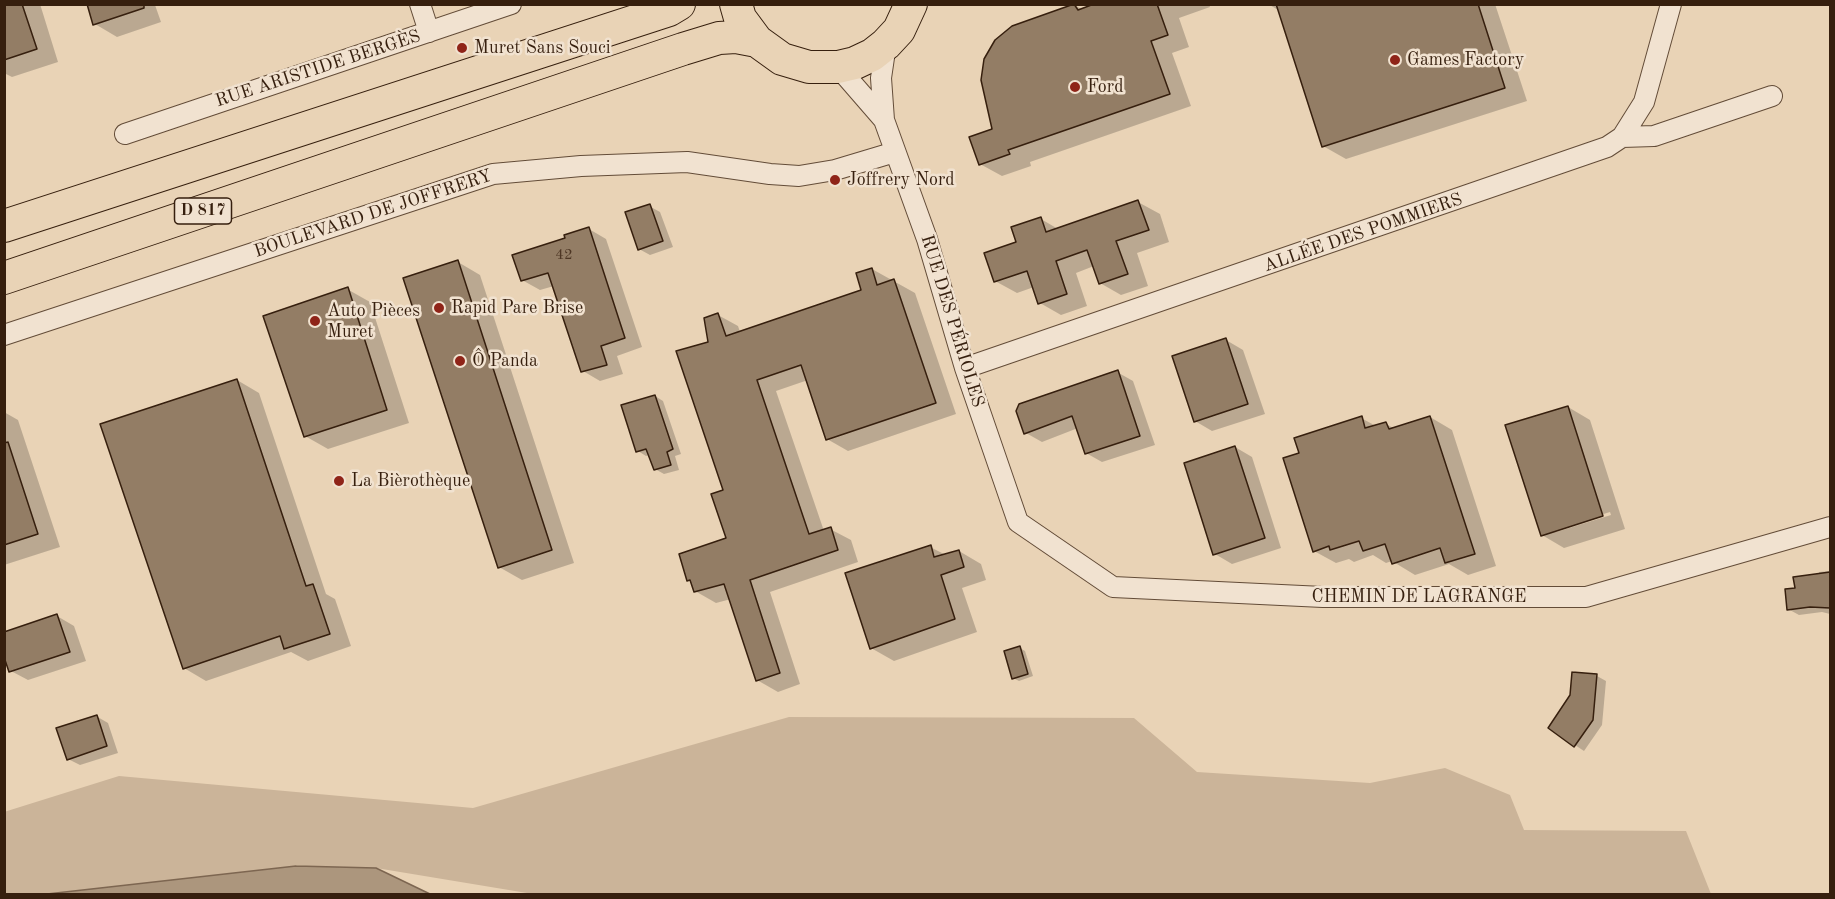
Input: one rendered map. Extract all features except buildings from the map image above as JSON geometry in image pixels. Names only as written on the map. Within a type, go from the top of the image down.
[{"type":"main road","points":[[4,226],[669,10],[679,4]]},
{"type":"main road","points":[[736,4],[740,18],[757,41],[782,59],[809,67],[838,68],[872,55],[886,44],[899,30],[912,4]]},
{"type":"main road","name":"D 817","points":[[4,278],[719,38],[736,37],[757,41]]},
{"type":"street","points":[[420,4],[429,32]]},
{"type":"street","name":"RUE ARISTIDE BERGÈS","points":[[125,134],[511,4]]},
{"type":"street","name":"ALLÉE DES POMMIERS","points":[[965,368],[1607,147],[1622,137],[1644,102],[1671,4]]},
{"type":"street","name":"RUE DES PÉRIOLES","points":[[886,44],[881,78],[884,120],[927,239],[965,368],[1017,522]]},
{"type":"street","name":"RUE DES PÉRIOLES","points":[[838,68],[884,120]]},
{"type":"street","points":[[1622,137],[1654,136],[1772,96]]},
{"type":"street","name":"BOULEVARD DE JOFFRERY","points":[[4,335],[494,174],[581,166],[687,162],[799,176],[835,170],[895,152]]},
{"type":"street","name":"CHEMIN DE LAGRANGE","points":[[1017,522],[1113,587],[1323,597],[1586,597],[1830,527]]},
{"type":"shaded area","points":[[789,717],[1134,718],[1197,772],[1370,783],[1445,768],[1510,795],[1524,830],[1686,831],[1711,894],[533,894],[376,868],[296,866],[47,894],[5,894],[4,812],[119,776],[473,808]]},
{"type":"shaded area","points":[[296,866],[376,868],[430,894],[47,894]]},
{"type":"place","name":"Muret Sans Souci","points":[[462,48]]},
{"type":"place","name":"Games Factory","points":[[1395,60]]},
{"type":"place","name":"Ford","points":[[1075,87]]},
{"type":"place","name":"Joffrery Nord","points":[[835,180]]},
{"type":"place","name":"Rapid Pare Brise","points":[[439,308]]},
{"type":"place","name":"Auto Pièces Muret","points":[[315,321]]},
{"type":"place","name":"Ô Panda","points":[[460,361]]},
{"type":"place","name":"La Bièrothèque","points":[[339,481]]}]
